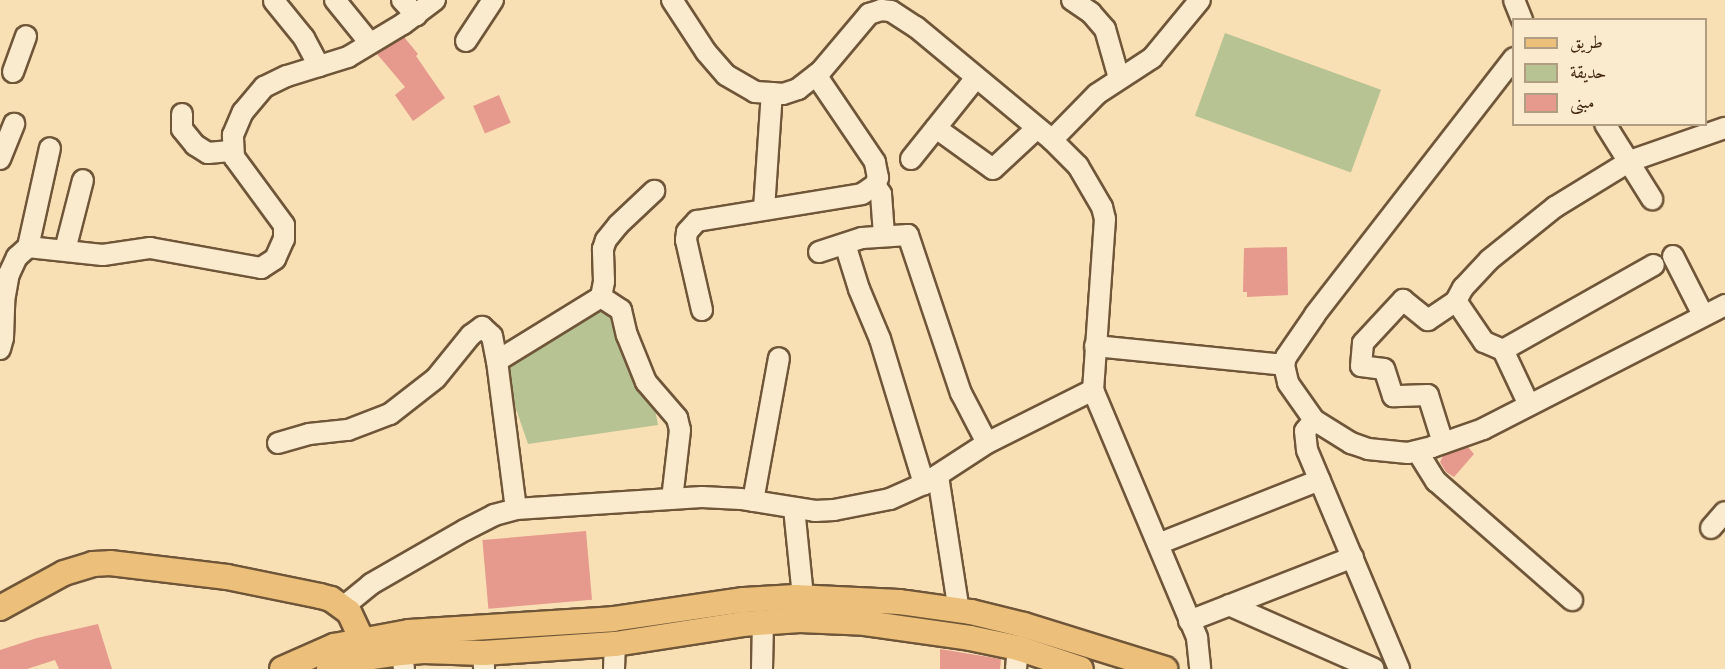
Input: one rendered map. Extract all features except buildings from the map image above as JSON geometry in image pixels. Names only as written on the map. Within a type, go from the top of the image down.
[{"type":"main road","points":[[0,608],[64,573],[93,564],[110,563],[267,584],[320,596],[343,607],[356,621],[362,640]]},
{"type":"main road","points":[[282,669],[323,650],[409,632],[613,619],[744,600],[803,597],[899,602],[959,611],[1024,625],[1166,669]]},
{"type":"main road","points":[[329,669],[364,658],[403,661],[423,651],[483,661],[763,622],[800,620],[865,623],[970,638],[1017,659],[1081,669]]},
{"type":"street","points":[[335,0],[370,43]]},
{"type":"street","points":[[402,0],[416,15]]},
{"type":"street","points":[[28,247],[103,255],[150,248],[242,266],[261,268],[268,264],[280,251],[284,239],[284,225],[238,165],[233,151],[233,135],[243,112],[257,93],[287,76],[348,57],[416,15],[435,0]]},
{"type":"street","points":[[466,41],[493,0]]},
{"type":"street","points":[[672,0],[706,52],[726,75],[755,92],[783,94],[798,89],[816,75],[869,14],[896,6],[916,27],[1045,134],[1088,181],[1102,207],[1105,219],[1093,390],[1197,638],[1200,669]]},
{"type":"street","points":[[936,128],[993,169],[1045,134],[1119,78],[1152,58],[1200,0]]},
{"type":"street","points":[[1514,0],[1521,18]]},
{"type":"street","points":[[274,1],[304,38],[319,66]]},
{"type":"street","points":[[1084,3],[1105,29],[1119,78]]},
{"type":"street","points":[[12,71],[26,36]]},
{"type":"street","points":[[1512,61],[1298,337],[1284,365],[1288,383],[1314,420],[1352,443],[1368,449],[1389,453],[1417,451],[1483,429],[1725,305]]},
{"type":"street","points":[[702,310],[686,240],[687,232],[697,221],[862,194],[875,185],[878,178],[875,162],[816,75]]},
{"type":"street","points":[[911,159],[976,78]]},
{"type":"street","points":[[764,209],[772,93]]},
{"type":"street","points":[[182,114],[182,129],[195,145],[208,153],[233,151]]},
{"type":"street","points":[[0,159],[14,124]]},
{"type":"street","points":[[1606,126],[1652,199]]},
{"type":"street","points":[[1443,442],[1428,395],[1394,396],[1384,369],[1361,366],[1363,343],[1403,300],[1428,320],[1456,301],[1462,288],[1489,260],[1555,207],[1630,161],[1725,128]]},
{"type":"street","points":[[0,349],[3,338],[2,314],[9,274],[16,257],[28,247],[50,148]]},
{"type":"street","points":[[65,250],[83,180]]},
{"type":"street","points":[[875,185],[881,194],[884,236]]},
{"type":"street","points":[[497,361],[601,297],[604,281],[603,249],[606,240],[618,225],[654,191]]},
{"type":"street","points":[[819,252],[862,238],[908,235],[961,393],[987,443]]},
{"type":"street","points":[[845,244],[859,289],[880,339],[931,480],[959,611]]},
{"type":"street","points":[[1672,256],[1703,315]]},
{"type":"street","points":[[1503,350],[1654,265]]},
{"type":"street","points":[[601,297],[621,310],[627,335],[646,382],[677,418],[680,430],[672,499]]},
{"type":"street","points":[[1456,301],[1484,342],[1503,350],[1529,405]]},
{"type":"street","points":[[278,443],[309,434],[348,430],[390,414],[436,378],[471,335],[482,327],[492,336],[497,361],[516,509]]},
{"type":"street","points":[[1095,346],[1284,365]]},
{"type":"street","points":[[753,501],[779,358]]},
{"type":"street","points":[[343,607],[371,584],[465,530],[494,515],[516,509],[723,498],[815,511],[855,506],[890,498],[931,480],[987,443],[1093,390]]},
{"type":"street","points":[[1314,420],[1305,431],[1304,439],[1399,669]]},
{"type":"street","points":[[1417,451],[1436,481],[1572,600]]},
{"type":"street","points":[[1158,544],[1320,480]]},
{"type":"street","points":[[794,508],[803,597]]},
{"type":"street","points":[[1711,528],[1725,512]]},
{"type":"street","points":[[1189,621],[1353,557]]},
{"type":"street","points":[[1229,605],[1374,669]]},
{"type":"street","points":[[762,669],[763,622]]},
{"type":"street","points":[[614,669],[615,644]]},
{"type":"green space","points":[[1225,33],[1381,90],[1351,172],[1195,116]]},
{"type":"green space","points":[[600,307],[616,312],[619,340],[647,400],[653,399],[658,425],[528,444],[503,371],[509,362]]}]
